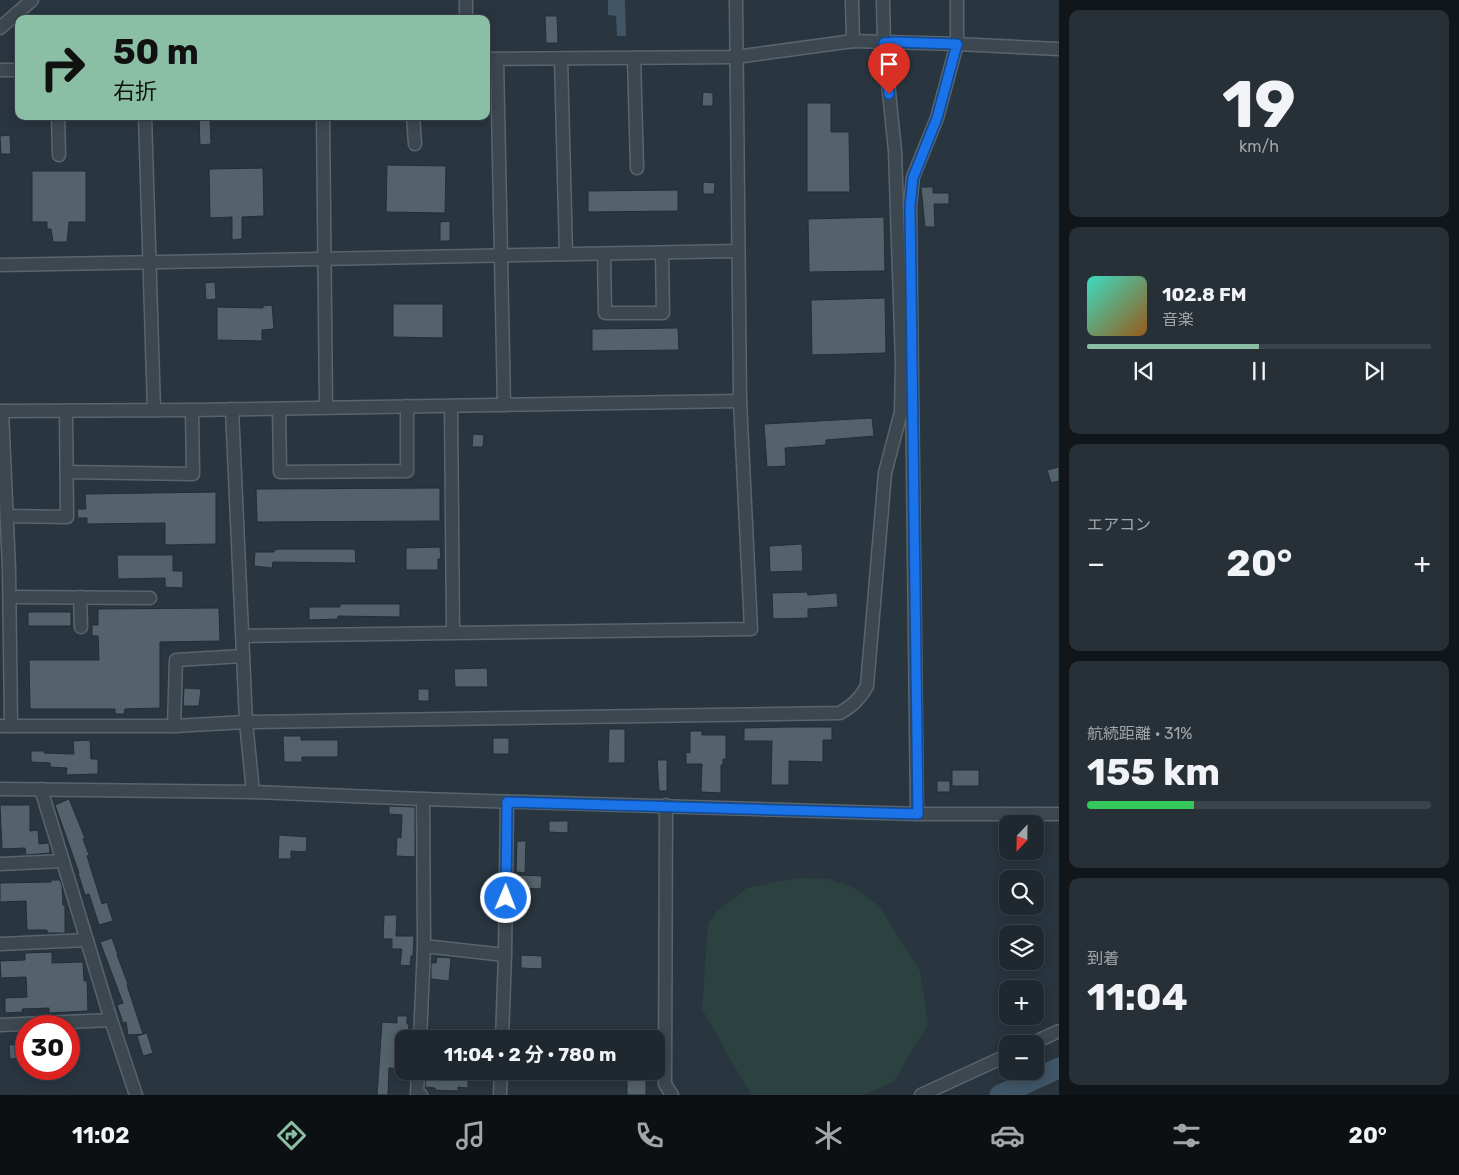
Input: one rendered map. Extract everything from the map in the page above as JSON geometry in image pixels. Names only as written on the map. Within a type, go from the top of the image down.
[{"type":"street","points":[[0,28],[32,0]]},
{"type":"street","points":[[466,0],[466,15]]},
{"type":"street","points":[[242,636],[751,629],[740,401],[736,0]]},
{"type":"street","points":[[852,0],[853,41]]},
{"type":"street","points":[[740,401],[279,409],[1,411],[7,516],[5,569],[10,597],[6,726],[247,728],[840,713],[852,705],[862,696],[867,686],[885,473],[901,402],[902,363],[895,151],[889,42],[883,0]]},
{"type":"street","points":[[918,814],[910,206],[913,178],[937,118],[957,44],[957,0]]},
{"type":"street","points":[[504,405],[501,256],[491,59],[736,58],[853,41],[1059,49]]},
{"type":"street","points":[[634,58],[637,168]]},
{"type":"street","points":[[561,59],[566,254]]},
{"type":"street","points":[[0,70],[15,70]]},
{"type":"street","points":[[58,120],[59,155]]},
{"type":"street","points":[[145,120],[154,410]]},
{"type":"street","points":[[323,120],[326,408]]},
{"type":"street","points":[[413,120],[415,144]]},
{"type":"street","points":[[0,265],[738,251]]},
{"type":"street","points":[[604,254],[605,313],[663,313],[662,253]]},
{"type":"street","points":[[279,409],[280,472],[407,471],[407,406]]},
{"type":"street","points":[[450,406],[453,632]]},
{"type":"street","points":[[232,409],[243,656],[253,792]]},
{"type":"street","points":[[67,472],[193,474],[192,410]]},
{"type":"street","points":[[7,516],[67,517],[66,411]]},
{"type":"street","points":[[10,597],[150,598]]},
{"type":"street","points":[[80,597],[81,626]]},
{"type":"street","points":[[174,726],[176,660],[243,656]]},
{"type":"street","points":[[0,789],[253,792],[507,802],[666,805],[918,814],[1059,814]]},
{"type":"street","points":[[40,789],[136,1095]]},
{"type":"street","points":[[420,1030],[424,946],[423,799]]},
{"type":"street","points":[[502,1030],[506,955],[507,802]]},
{"type":"street","points":[[666,805],[665,1084],[672,1095]]},
{"type":"street","points":[[0,864],[63,862]]},
{"type":"street","points":[[0,944],[87,940]]},
{"type":"street","points":[[424,946],[506,955]]},
{"type":"street","points":[[0,1025],[111,1020]]},
{"type":"street","points":[[1044,1038],[1059,1031]]},
{"type":"street","points":[[921,1095],[999,1059]]},
{"type":"street","points":[[418,1080],[417,1093],[421,1095]]},
{"type":"street","points":[[500,1095],[501,1080]]},
{"type":"green space","points":[[797,878],[828,879],[855,888],[879,906],[920,971],[928,1024],[894,1082],[864,1095],[752,1095],[702,1009],[708,924],[717,911],[747,888]]},
{"type":"water","points":[[608,0],[625,0],[626,36],[617,36],[616,16],[608,15]]},
{"type":"building","points":[[545,16],[557,16],[558,43],[546,43]]},
{"type":"building","points":[[703,92],[713,93],[713,106],[702,106]]},
{"type":"building","points":[[807,103],[831,103],[831,132],[849,132],[850,192],[807,192]]},
{"type":"building","points":[[199,120],[210,120],[211,144],[200,145]]},
{"type":"building","points":[[10,135],[11,154],[1,154],[0,136]]},
{"type":"building","points":[[387,165],[446,166],[445,213],[386,212]]},
{"type":"building","points":[[263,168],[264,216],[242,217],[242,239],[232,240],[232,217],[210,218],[209,169]]},
{"type":"building","points":[[32,171],[86,171],[86,222],[69,222],[67,242],[53,242],[51,229],[47,229],[47,222],[32,222]]},
{"type":"building","points":[[703,182],[715,183],[714,194],[703,194]]},
{"type":"building","points":[[921,187],[933,187],[933,193],[949,193],[949,204],[934,204],[935,227],[925,227]]},
{"type":"building","points":[[678,190],[678,211],[588,212],[588,191]]},
{"type":"building","points":[[884,217],[885,271],[809,272],[808,219]]},
{"type":"building","points":[[450,221],[450,241],[440,241],[440,222]]},
{"type":"building","points":[[215,282],[216,299],[206,300],[205,283]]},
{"type":"building","points":[[885,298],[886,353],[812,355],[811,300]]},
{"type":"building","points":[[393,304],[443,304],[443,338],[393,337]]},
{"type":"building","points":[[272,305],[274,329],[262,330],[262,341],[217,340],[217,307],[263,308],[263,306]]},
{"type":"building","points":[[678,328],[679,350],[592,351],[592,329]]},
{"type":"building","points":[[872,418],[874,436],[826,440],[826,445],[785,448],[786,466],[767,467],[764,424]]},
{"type":"building","points":[[473,434],[484,435],[483,447],[472,447]]},
{"type":"building","points":[[1059,467],[1059,481],[1051,483],[1047,470]]},
{"type":"building","points":[[440,488],[440,521],[257,522],[256,489]]},
{"type":"building","points":[[216,492],[216,544],[165,545],[165,523],[87,524],[87,518],[78,518],[77,509],[86,509],[85,494]]},
{"type":"building","points":[[802,544],[803,571],[770,572],[769,546]]},
{"type":"building","points":[[440,547],[441,559],[438,559],[438,570],[406,570],[406,548]]},
{"type":"building","points":[[279,549],[355,549],[356,563],[273,562],[272,568],[254,566],[255,552],[274,552],[274,550]]},
{"type":"building","points":[[117,555],[173,555],[173,571],[183,571],[183,588],[165,587],[165,578],[118,579]]},
{"type":"building","points":[[807,592],[808,595],[837,593],[838,607],[808,609],[808,618],[773,619],[772,593]]},
{"type":"building","points":[[340,604],[400,604],[400,617],[338,616],[338,619],[309,620],[309,607],[340,607]]},
{"type":"building","points":[[219,608],[220,641],[160,642],[160,708],[125,709],[124,714],[115,714],[115,709],[30,709],[29,660],[99,660],[98,636],[92,636],[92,625],[98,625],[98,609]]},
{"type":"building","points":[[28,612],[71,612],[71,626],[28,626]]},
{"type":"building","points":[[487,668],[488,687],[455,687],[454,669]]},
{"type":"building","points":[[184,688],[201,689],[199,706],[183,706]]},
{"type":"building","points":[[418,689],[429,689],[429,701],[418,701]]},
{"type":"building","points":[[832,727],[832,740],[823,740],[823,762],[789,761],[789,785],[771,785],[772,741],[744,741],[744,728]]},
{"type":"building","points":[[609,729],[625,729],[625,763],[608,763]]},
{"type":"building","points":[[690,731],[702,731],[702,735],[726,735],[726,759],[723,759],[723,765],[721,765],[721,793],[701,792],[702,764],[686,764],[686,752],[690,753]]},
{"type":"building","points":[[283,736],[301,736],[301,740],[338,740],[338,757],[302,757],[302,762],[284,762]]},
{"type":"building","points":[[493,738],[509,738],[509,754],[493,754]]},
{"type":"building","points":[[90,740],[91,759],[98,759],[98,774],[66,775],[67,768],[50,767],[50,763],[31,762],[31,751],[74,754],[73,741]]},
{"type":"building","points":[[657,760],[667,760],[667,791],[659,791]]},
{"type":"building","points":[[952,770],[979,770],[979,786],[952,786]]},
{"type":"building","points":[[937,781],[950,781],[950,792],[937,792]]},
{"type":"building","points":[[69,799],[85,838],[83,839],[89,855],[87,856],[102,904],[107,902],[113,921],[99,925],[89,894],[85,895],[55,805]]},
{"type":"building","points":[[0,805],[30,805],[30,831],[38,830],[39,844],[49,843],[50,853],[26,855],[25,848],[2,849]]},
{"type":"building","points":[[389,806],[415,807],[415,857],[396,856],[397,837],[401,838],[402,815],[389,814]]},
{"type":"building","points":[[549,821],[568,821],[568,833],[549,832]]},
{"type":"building","points":[[279,835],[307,837],[306,852],[291,851],[291,859],[278,859]]},
{"type":"building","points":[[517,841],[526,841],[525,873],[516,872]]},
{"type":"building","points":[[518,875],[542,876],[541,889],[518,888]]},
{"type":"building","points":[[51,880],[60,880],[62,886],[63,905],[65,905],[65,933],[47,933],[47,930],[27,930],[26,901],[0,902],[0,883],[51,882]]},
{"type":"building","points":[[384,915],[397,915],[396,936],[414,936],[413,956],[411,956],[410,966],[400,965],[402,949],[392,949],[392,939],[383,939]]},
{"type":"building","points":[[112,938],[143,1034],[128,1035],[126,1022],[123,1023],[117,1005],[123,1003],[100,942]]},
{"type":"building","points":[[52,952],[52,963],[83,962],[84,981],[87,981],[88,1011],[49,1013],[49,1008],[22,1009],[23,1012],[5,1013],[5,998],[27,997],[26,977],[1,978],[0,961],[25,960],[25,953]]},
{"type":"building","points":[[521,955],[542,956],[542,969],[521,968]]},
{"type":"building","points":[[437,957],[451,958],[449,981],[431,979],[431,963],[436,963]]},
{"type":"building","points":[[397,1016],[407,1016],[409,1030],[395,1030],[395,1068],[389,1068],[388,1095],[377,1095],[382,1022],[397,1023]]},
{"type":"building","points":[[147,1033],[153,1053],[143,1056],[137,1036]]},
{"type":"building","points":[[9,1045],[15,1045],[15,1059],[10,1059]]},
{"type":"building","points":[[425,1080],[468,1080],[468,1088],[458,1087],[458,1091],[435,1090],[435,1088],[425,1087]]},
{"type":"building","points":[[627,1080],[646,1080],[646,1095],[627,1095]]},
{"type":"waterway","points":[[1000,1095],[1059,1068]]},
{"type":"route","points":[[506,898],[507,802],[666,805],[918,814],[910,206],[913,178],[937,118],[957,44],[884,43],[889,94]]}]
